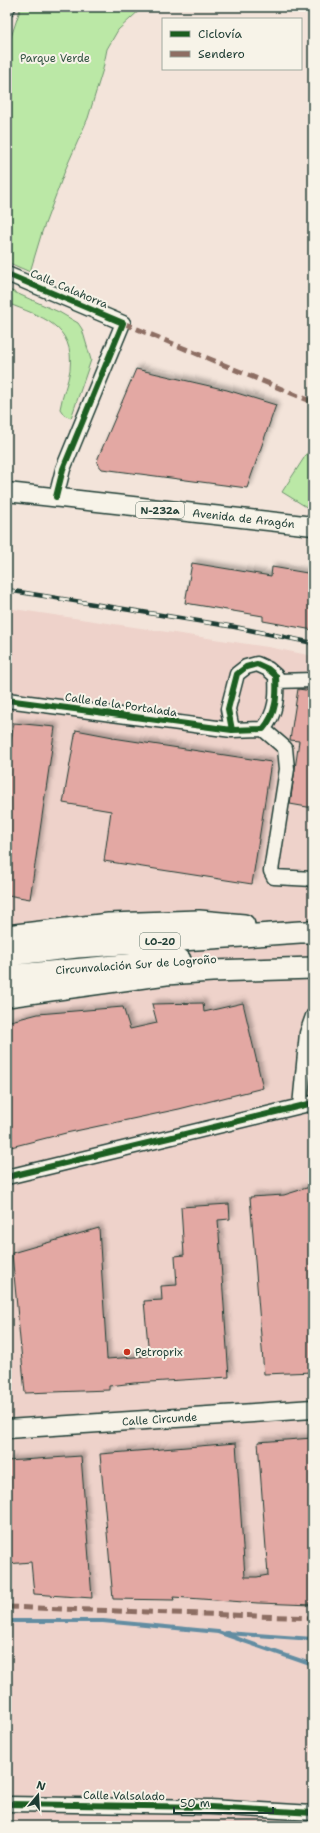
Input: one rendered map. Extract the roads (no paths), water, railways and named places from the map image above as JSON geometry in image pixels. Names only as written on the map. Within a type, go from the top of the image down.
[{"type":"highway","points":[[7,936],[109,924],[199,920],[307,932]]},
{"type":"highway","name":"Circunvalación Sur de Logroño","points":[[7,955],[77,947],[307,932]]},
{"type":"highway","name":"Circunvalación Sur de Logroño","points":[[7,976],[160,961],[218,958],[313,958]]},
{"type":"highway","points":[[7,996],[166,974],[313,968]]},
{"type":"main road","name":"Avenida de Aragón","points":[[7,492],[313,526]]},
{"type":"main road","name":"Calle Circunde","points":[[7,1430],[313,1409]]},
{"type":"street","name":"Calle Calahorra","points":[[7,274],[123,323],[63,469],[56,497]]},
{"type":"street","points":[[232,730],[228,709],[237,674],[246,667],[257,664],[272,672],[276,676],[275,708],[270,722],[264,729],[285,748],[287,769],[271,871],[274,877],[313,879]]},
{"type":"street","points":[[276,681],[313,680]]},
{"type":"street","name":"Calle de la Portalada","points":[[7,700],[232,730],[264,729]]},
{"type":"street","points":[[7,1177],[306,1105],[307,1033],[313,1016]]},
{"type":"street","name":"Calle Valsalado","points":[[7,1804],[210,1807],[313,1813]]},
{"type":"waterway","points":[[7,1621],[103,1621],[218,1632],[313,1665]]},
{"type":"waterway","points":[[226,1633],[313,1639]]},
{"type":"railway","points":[[7,590],[235,627],[313,643]]},
{"type":"place","name":"Petroprix","points":[[127,1352]]},
{"type":"park label","name":"Parque Verde","points":[[55,58]]}]
